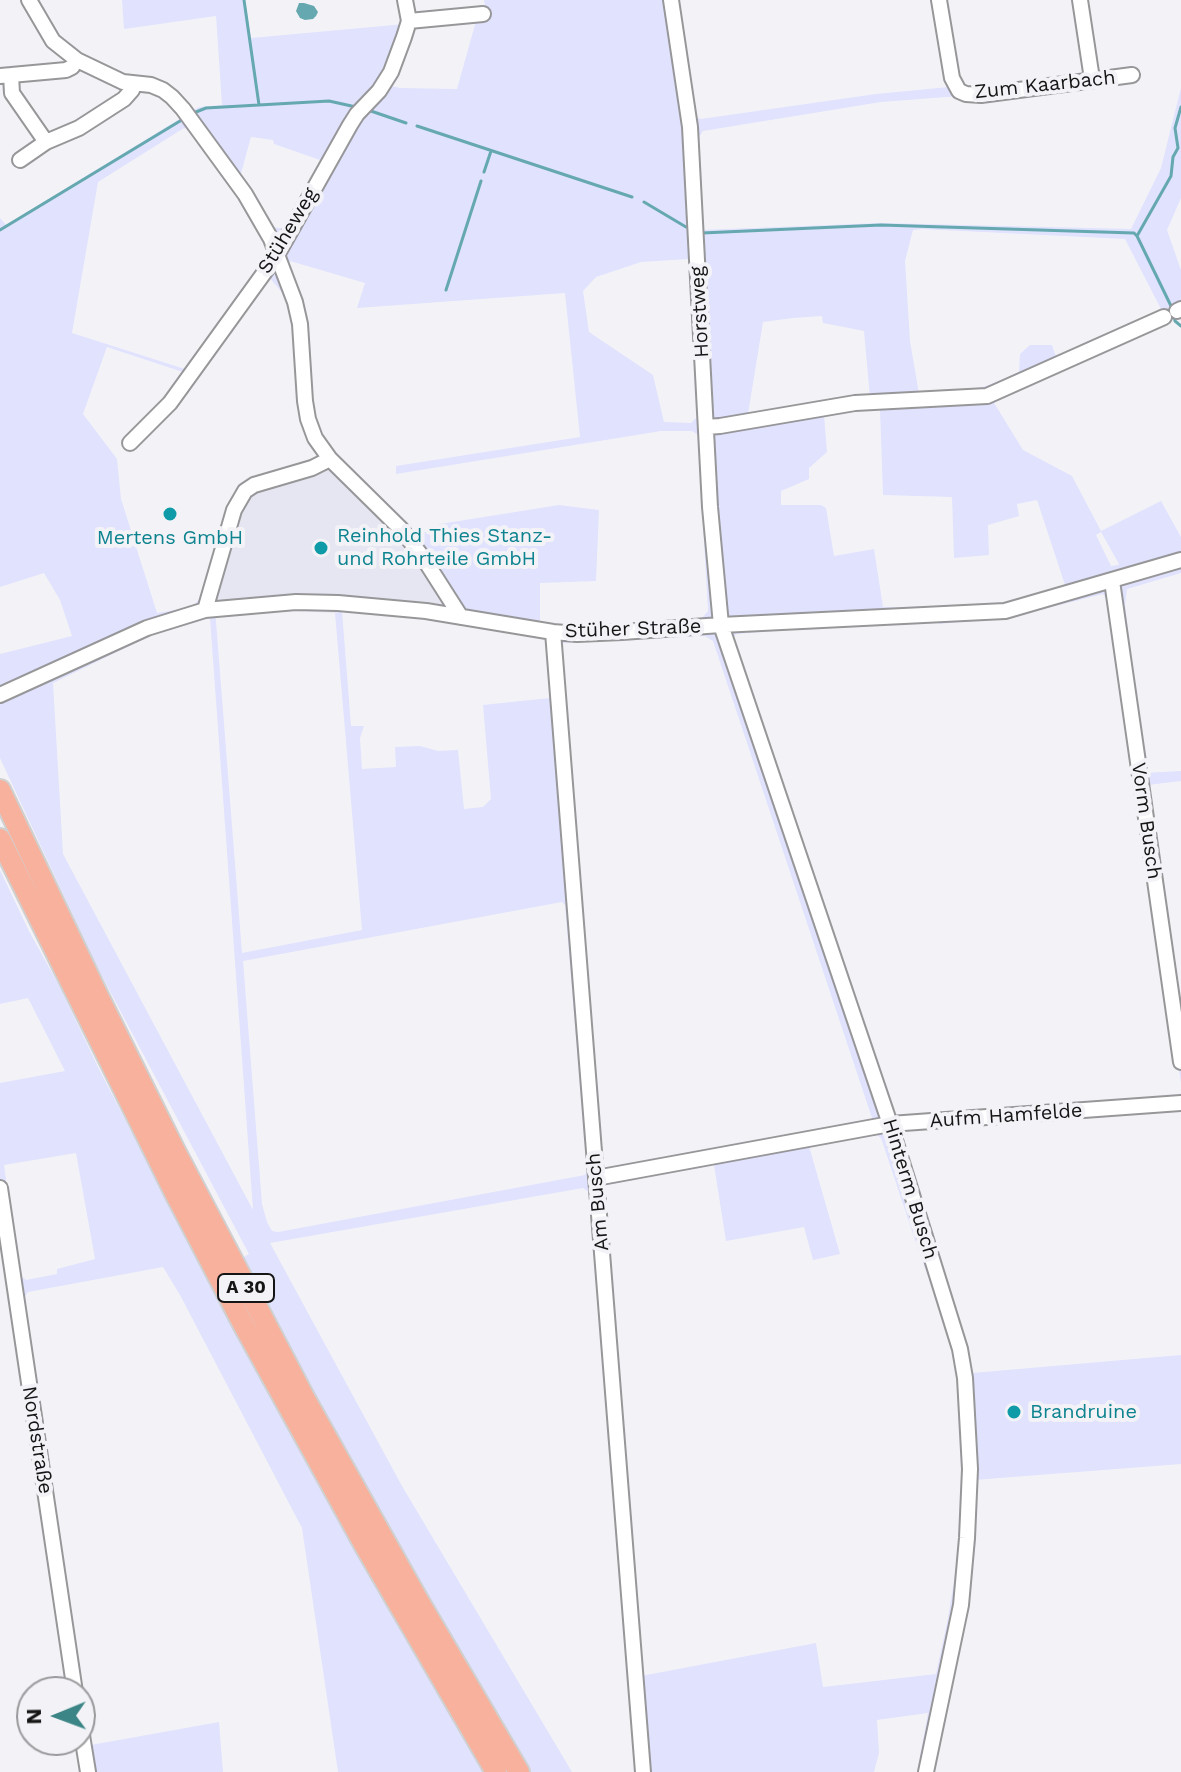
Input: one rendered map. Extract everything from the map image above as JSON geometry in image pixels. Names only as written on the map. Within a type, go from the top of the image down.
[{"type":"highway","name":"A 30","points":[[0,790],[161,1123],[306,1401],[519,1772]]},
{"type":"highway","name":"A 30","points":[[0,839],[243,1324],[365,1546],[496,1772]]},
{"type":"street","points":[[29,0],[53,41],[77,60],[123,82],[151,85],[163,90],[187,115],[245,194],[271,239],[295,302],[300,324],[305,401],[315,438],[330,459],[401,529],[461,617]]},
{"type":"street","name":"Stüheweg","points":[[130,443],[170,403],[277,255],[350,125],[391,72],[409,21],[405,0]]},
{"type":"street","name":"Horstweg","points":[[671,0],[690,127],[710,507],[721,625]]},
{"type":"street","name":"Zum Kaarbach","points":[[939,0],[952,78],[959,91],[981,95],[1132,75]]},
{"type":"street","points":[[1080,0],[1092,79]]},
{"type":"street","points":[[409,21],[483,14]]},
{"type":"street","points":[[46,142],[12,93],[5,75],[66,70],[77,60]]},
{"type":"street","points":[[20,160],[124,99],[134,84]]},
{"type":"street","points":[[706,427],[855,403],[987,396],[1174,312]]},
{"type":"street","points":[[205,610],[234,510],[245,491],[254,485],[312,468],[330,459]]},
{"type":"street","name":"Stüher Straße","points":[[0,695],[147,628],[205,610],[296,602],[352,605],[426,611],[577,634],[1005,611],[1181,560]]},
{"type":"street","name":"Vorm Busch","points":[[1112,581],[1181,1062]]},
{"type":"street","name":"Hinterm Busch","points":[[721,625],[890,1124],[960,1349],[965,1378],[970,1469],[967,1538],[961,1605],[926,1772]]},
{"type":"street","name":"Am Busch","points":[[553,632],[643,1772]]},
{"type":"street","name":"Aufm Hamfelde","points":[[596,1178],[890,1124],[1181,1103]]},
{"type":"street","name":"Nordstraße","points":[[0,1188],[73,1676]]},
{"type":"shaded area","points":[[122,0],[245,0],[251,38],[405,24],[379,83],[400,88],[457,89],[476,21],[487,19],[484,0],[676,0],[693,116],[701,119],[949,87],[959,96],[881,102],[703,131],[695,143],[701,230],[881,223],[1131,229],[1161,168],[1181,88],[1181,198],[1167,230],[1181,270],[1181,317],[991,398],[1023,450],[1072,476],[1101,531],[1161,501],[1181,537],[1181,573],[1127,589],[1125,605],[1145,773],[1181,771],[1181,781],[1148,785],[1181,1001],[1181,1083],[1108,601],[1103,594],[1008,618],[939,624],[938,621],[871,623],[736,634],[732,640],[890,1111],[907,1117],[1180,1095],[1181,1092],[1181,1108],[903,1131],[898,1137],[964,1338],[972,1373],[1181,1355],[1181,1464],[974,1480],[976,1540],[969,1605],[933,1772],[917,1772],[928,1713],[877,1720],[879,1753],[874,1772],[638,1772],[590,1193],[583,1188],[270,1243],[402,1486],[572,1772],[338,1772],[302,1528],[163,1267],[28,1292],[23,1300],[80,1676],[66,1676],[0,1240],[0,1083],[65,1071],[28,998],[0,1004],[0,870],[207,1278],[249,1254],[96,965],[0,758],[0,654],[72,636],[60,600],[44,573],[0,587],[0,218],[6,225],[199,107],[222,105],[216,16],[124,29]],"holes":[[[184,128],[191,130],[250,212],[264,239],[268,254],[265,260],[188,370],[72,333],[98,182]],[[251,137],[273,140],[274,144],[323,161],[288,229],[271,227],[240,177]],[[913,230],[1125,239],[1162,311],[1056,357],[1052,345],[1030,345],[1020,354],[1019,373],[986,386],[966,391],[919,394],[910,341],[905,261]],[[688,259],[697,417],[691,423],[664,422],[653,375],[589,332],[583,291],[596,277],[641,262]],[[290,261],[365,283],[357,308],[565,293],[580,437],[396,466],[396,474],[661,431],[692,431],[698,435],[708,611],[702,618],[577,625],[540,623],[540,583],[596,581],[599,510],[559,505],[440,524],[412,539],[457,620],[544,637],[550,698],[483,705],[491,799],[483,807],[464,809],[458,750],[395,747],[396,767],[362,769],[360,738],[364,726],[351,726],[342,611],[335,613],[362,930],[242,953],[214,596],[201,597],[192,607],[157,613],[121,499],[117,459],[83,414],[107,347],[198,377],[269,277],[289,301],[286,268]],[[822,316],[823,323],[864,331],[871,409],[880,409],[883,495],[952,497],[954,558],[989,555],[988,525],[1019,516],[1017,504],[1037,500],[1065,585],[998,606],[883,607],[874,549],[834,556],[826,508],[821,505],[781,505],[781,491],[809,479],[809,468],[827,452],[824,415],[748,414],[763,322]],[[1101,532],[1118,565],[1111,566],[1096,535]],[[210,618],[253,1210],[63,854],[53,683],[152,635]],[[705,636],[713,641],[872,1118],[868,1124],[605,1172],[600,1165],[557,649],[564,643]],[[562,902],[565,905],[585,1175],[278,1232],[272,1231],[262,1204],[243,961]],[[875,1134],[881,1138],[957,1362],[961,1539],[936,1674],[823,1687],[816,1643],[641,1676],[601,1191],[606,1185],[714,1165],[726,1241],[804,1227],[813,1260],[840,1254],[809,1146]],[[76,1153],[95,1259],[57,1269],[57,1274],[26,1280],[19,1275],[4,1165]]]},
{"type":"shaded area","points":[[299,3],[314,6],[318,12],[316,16],[305,20],[300,18],[296,11]]},
{"type":"shaded area","points":[[334,463],[377,503],[458,611],[292,611],[217,617],[214,596],[221,564],[247,492]]},
{"type":"shaded area","points":[[219,1722],[223,1772],[80,1772],[78,1756],[96,1756],[96,1744]]},
{"type":"waterway","points":[[244,0],[259,105]]},
{"type":"waterway","points":[[191,114],[206,108],[329,101],[356,107]]},
{"type":"waterway","points":[[1172,308],[1137,236],[1171,176],[1173,157],[1178,148],[1175,128],[1181,107]]},
{"type":"waterway","points":[[368,110],[406,123]]},
{"type":"waterway","points":[[0,230],[185,118]]},
{"type":"waterway","points":[[417,126],[632,197]]},
{"type":"waterway","points":[[484,172],[491,151]]},
{"type":"waterway","points":[[446,290],[481,181]]},
{"type":"waterway","points":[[644,202],[686,227]]},
{"type":"waterway","points":[[702,233],[881,225],[1134,233],[1137,236]]},
{"type":"waterway","points":[[1174,316],[1181,326]]},
{"type":"place","name":"Mertens GmbH","points":[[170,514]]},
{"type":"place","name":"Reinhold Thies Stanz- und Rohrteile GmbH","points":[[321,548]]},
{"type":"place","name":"Brandruine","points":[[1014,1412]]}]
